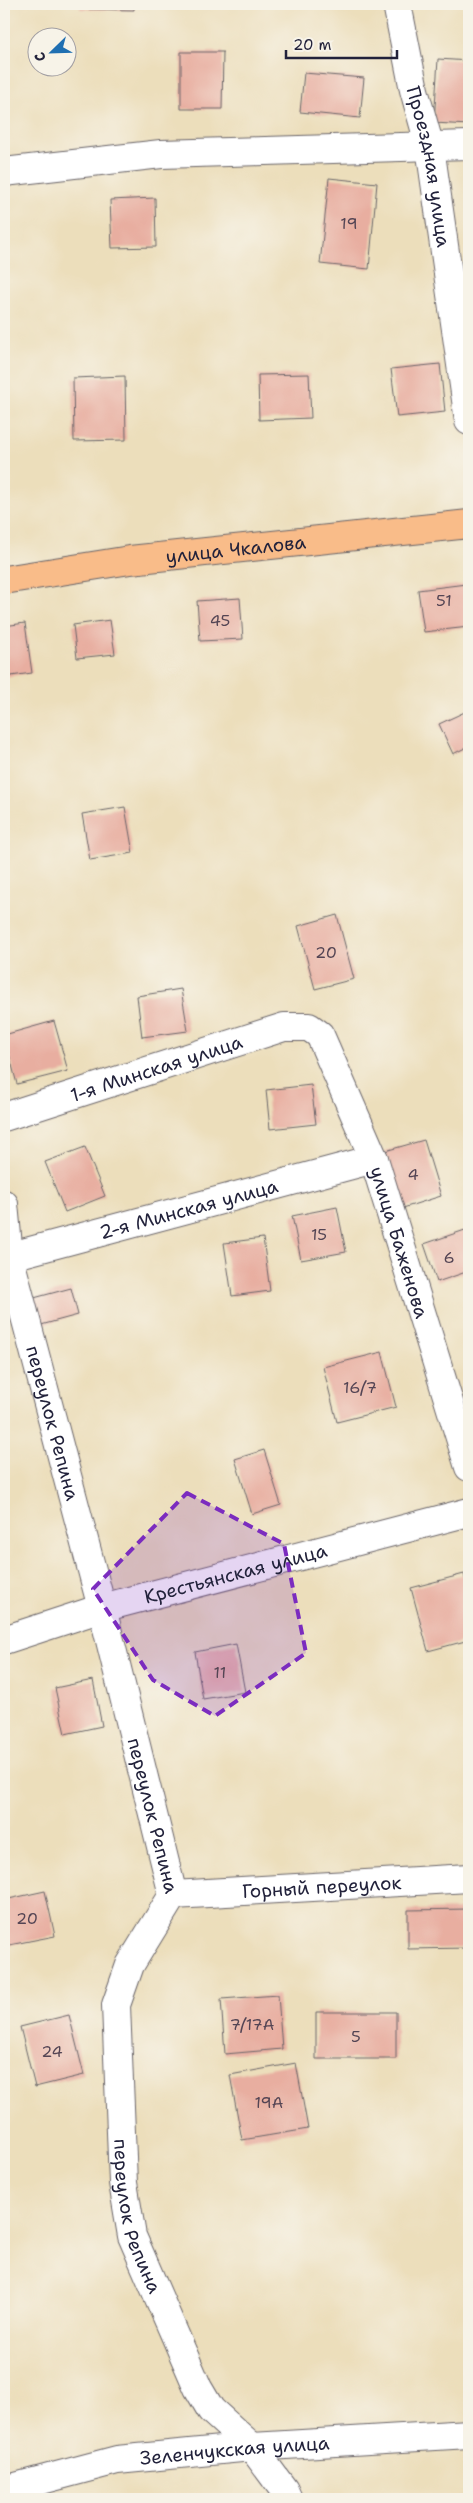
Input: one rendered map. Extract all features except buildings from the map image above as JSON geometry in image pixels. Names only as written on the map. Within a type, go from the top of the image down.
[{"type":"main road","name":"улица Чкалова","points":[[4,580],[130,560],[469,524]]},
{"type":"street","name":"Проездная улица","points":[[397,4],[414,90],[430,147],[469,420]]},
{"type":"street","points":[[4,172],[161,154],[469,145]]},
{"type":"street","name":"1-я Минская улица","points":[[4,1117],[284,1027],[309,1027]]},
{"type":"street","name":"улица Баженова","points":[[309,1027],[320,1035],[326,1045],[374,1158],[469,1467]]},
{"type":"street","name":"2-я Минская улица","points":[[6,1257],[374,1158]]},
{"type":"street","name":"переулок Репина","points":[[4,1204],[6,1257],[102,1608],[173,1894],[130,1965],[116,2005],[123,2184],[132,2236],[198,2388],[211,2410],[252,2447],[284,2490],[288,2499]]},
{"type":"street","name":"Крестьянская улица","points":[[4,1640],[102,1608],[469,1512]]},
{"type":"street","name":"Горный переулок","points":[[173,1894],[469,1878]]},
{"type":"street","name":"Зеленчукская улица","points":[[4,2490],[117,2460],[252,2447],[469,2434]]},
{"type":"highlighted area","points":[[187,1493],[284,1544],[306,1653],[215,1716],[153,1680],[93,1589]]}]
